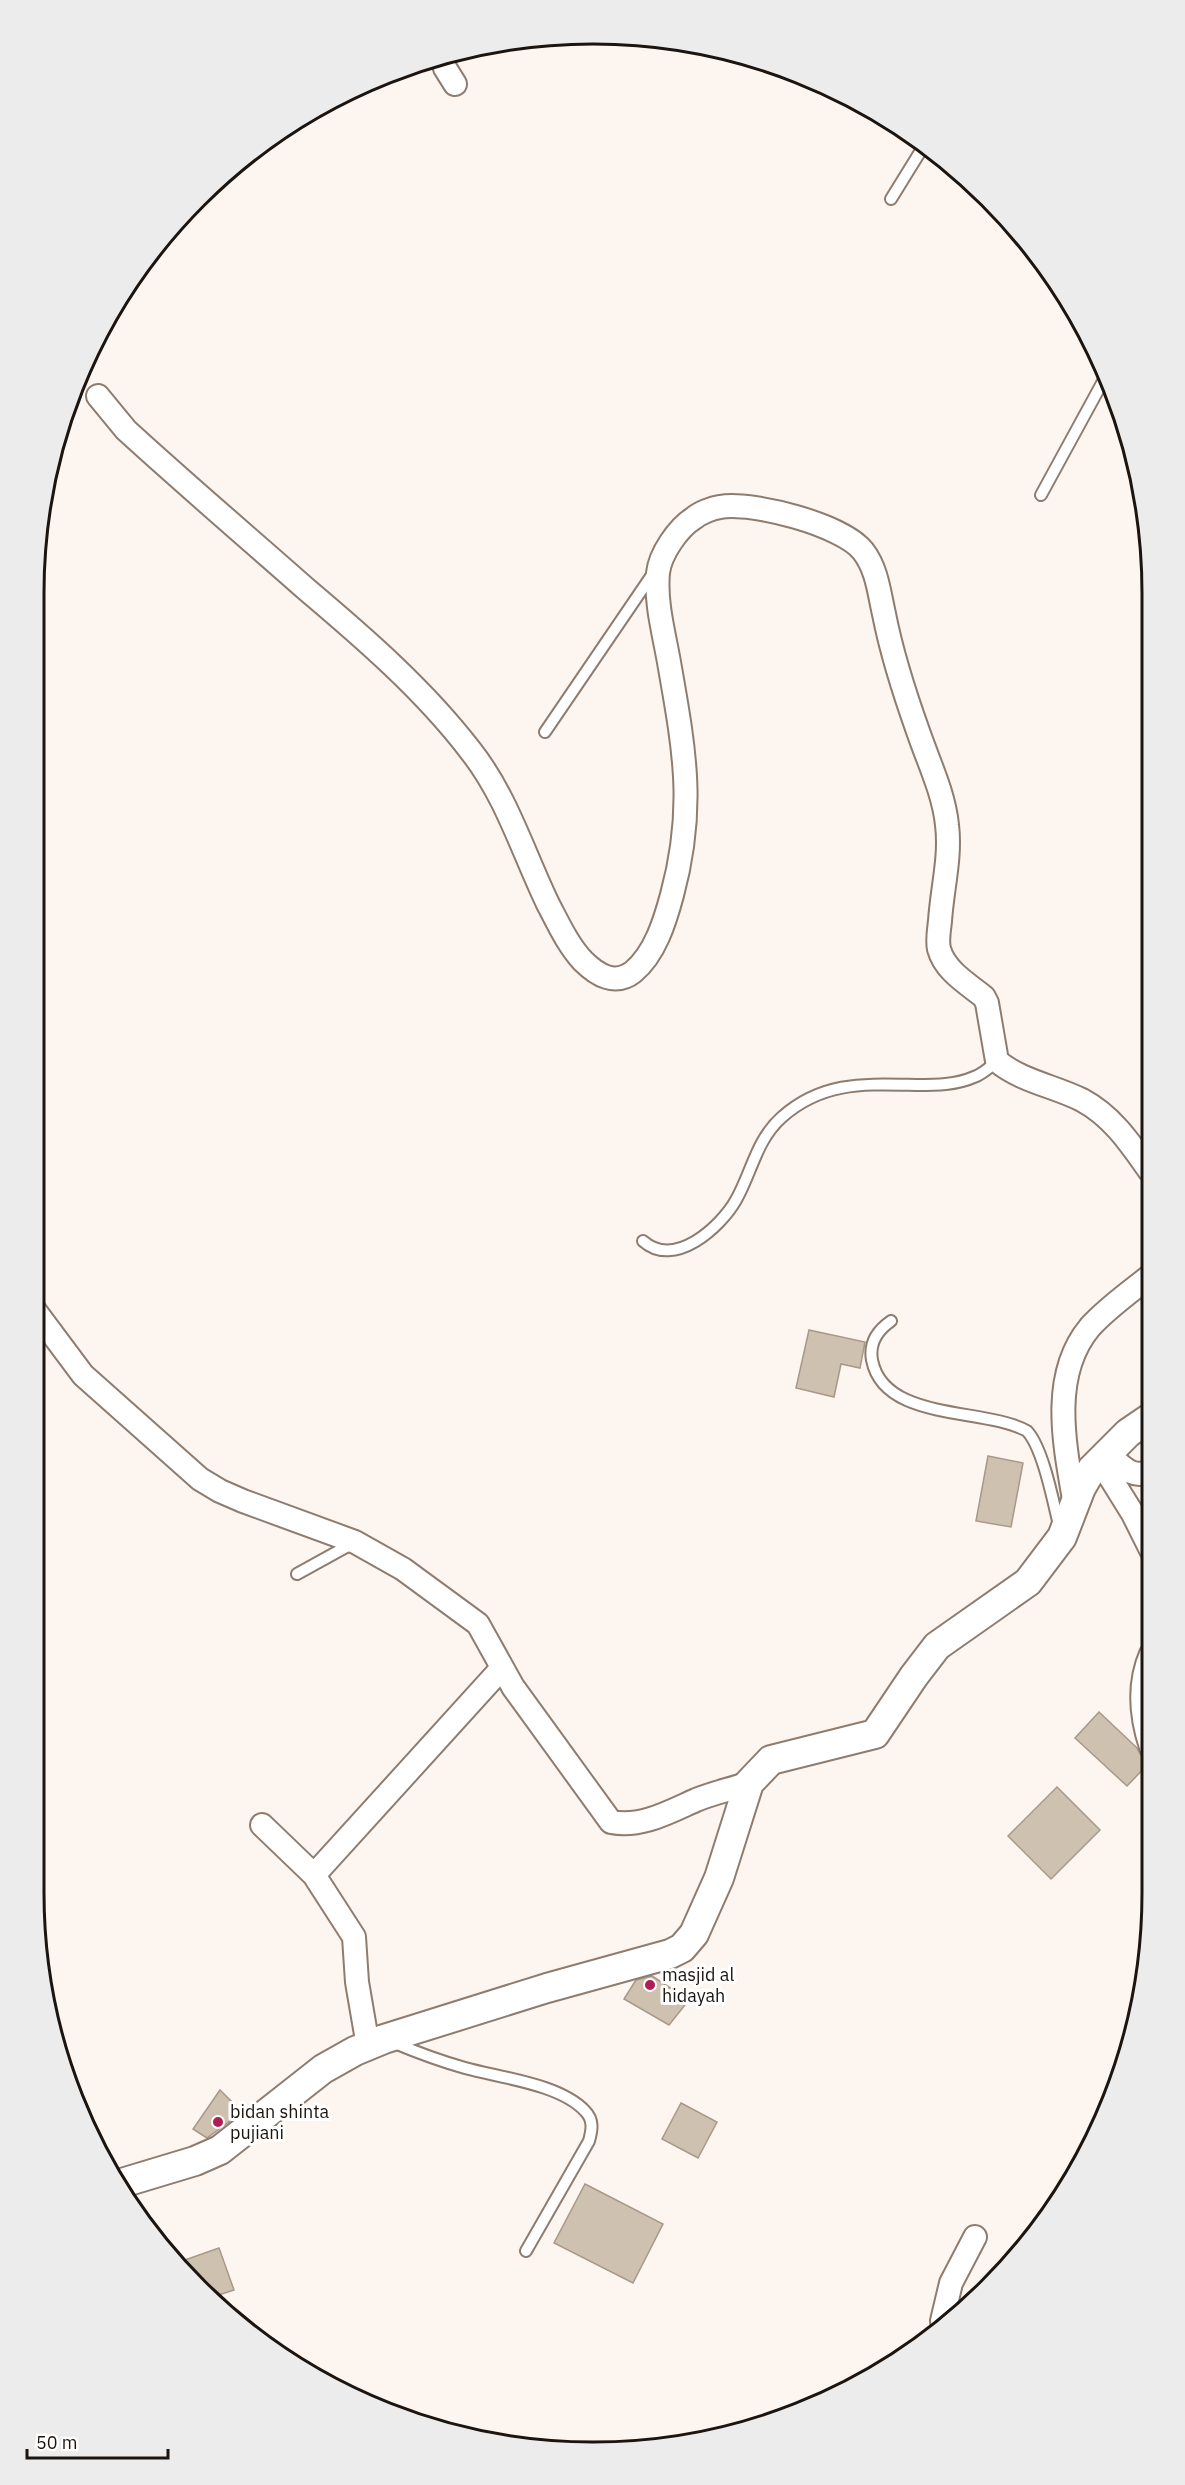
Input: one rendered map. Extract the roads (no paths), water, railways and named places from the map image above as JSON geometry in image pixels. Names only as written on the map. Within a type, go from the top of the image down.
[{"type":"street","points":[[444,64],[455,84]]},
{"type":"street","points":[[98,396],[126,430],[355,630],[458,735],[490,776],[560,928],[585,962],[602,976],[614,979],[627,976],[640,964],[650,951],[663,923],[677,875],[687,810],[686,756],[658,595],[658,567],[673,540],[691,519],[717,507],[743,506],[798,517],[828,528],[861,546],[875,572],[884,619],[901,680],[945,812],[948,846],[938,946],[950,969],[984,997],[997,1061],[1010,1071],[1080,1099],[1094,1107],[1114,1122],[1142,1160]]},
{"type":"street","points":[[1075,1505],[1064,1426],[1069,1363],[1081,1339],[1091,1326],[1142,1283]]},
{"type":"street","points":[[44,1323],[83,1375],[200,1479],[219,1491],[243,1501],[355,1542],[403,1569],[478,1624],[513,1687],[611,1822],[639,1821],[660,1817],[698,1800],[749,1783]]},
{"type":"street","points":[[126,2182],[195,2161],[219,2150],[323,2069],[376,2042],[547,1988],[670,1954],[682,1948],[694,1934],[719,1878],[749,1783],[771,1760],[875,1734],[914,1676],[938,1646],[1023,1587],[1062,1536],[1085,1480],[1103,1457],[1128,1433],[1142,1423]]},
{"type":"street","points":[[1103,1457],[1131,1473],[1142,1474]]},
{"type":"street","points":[[1103,1457],[1142,1532]]},
{"type":"street","points":[[314,1875],[502,1668]]},
{"type":"street","points":[[262,1825],[314,1875],[354,1937],[357,1982],[376,2042]]},
{"type":"street","points":[[944,2314],[951,2283],[975,2237]]},
{"type":"lane","points":[[891,199],[920,152]]},
{"type":"lane","points":[[1041,495],[1101,385]]},
{"type":"lane","points":[[545,732],[658,567]]},
{"type":"lane","points":[[643,1241],[657,1249],[678,1250],[708,1231],[729,1210],[736,1199],[763,1139],[771,1127],[794,1107],[819,1092],[843,1086],[951,1084],[976,1077],[997,1061]]},
{"type":"lane","points":[[891,1321],[879,1331],[872,1348],[873,1363],[883,1383],[907,1401],[1021,1428],[1029,1433],[1049,1485],[1062,1536]]},
{"type":"lane","points":[[297,1574],[355,1542]]},
{"type":"lane","points":[[376,2042],[556,2093],[582,2108],[591,2118],[592,2130],[589,2141],[526,2251]]},
{"type":"place","name":"masjid al hidayah","points":[[650,1985]]},
{"type":"place","name":"bidan shinta pujiani","points":[[218,2122]]}]
